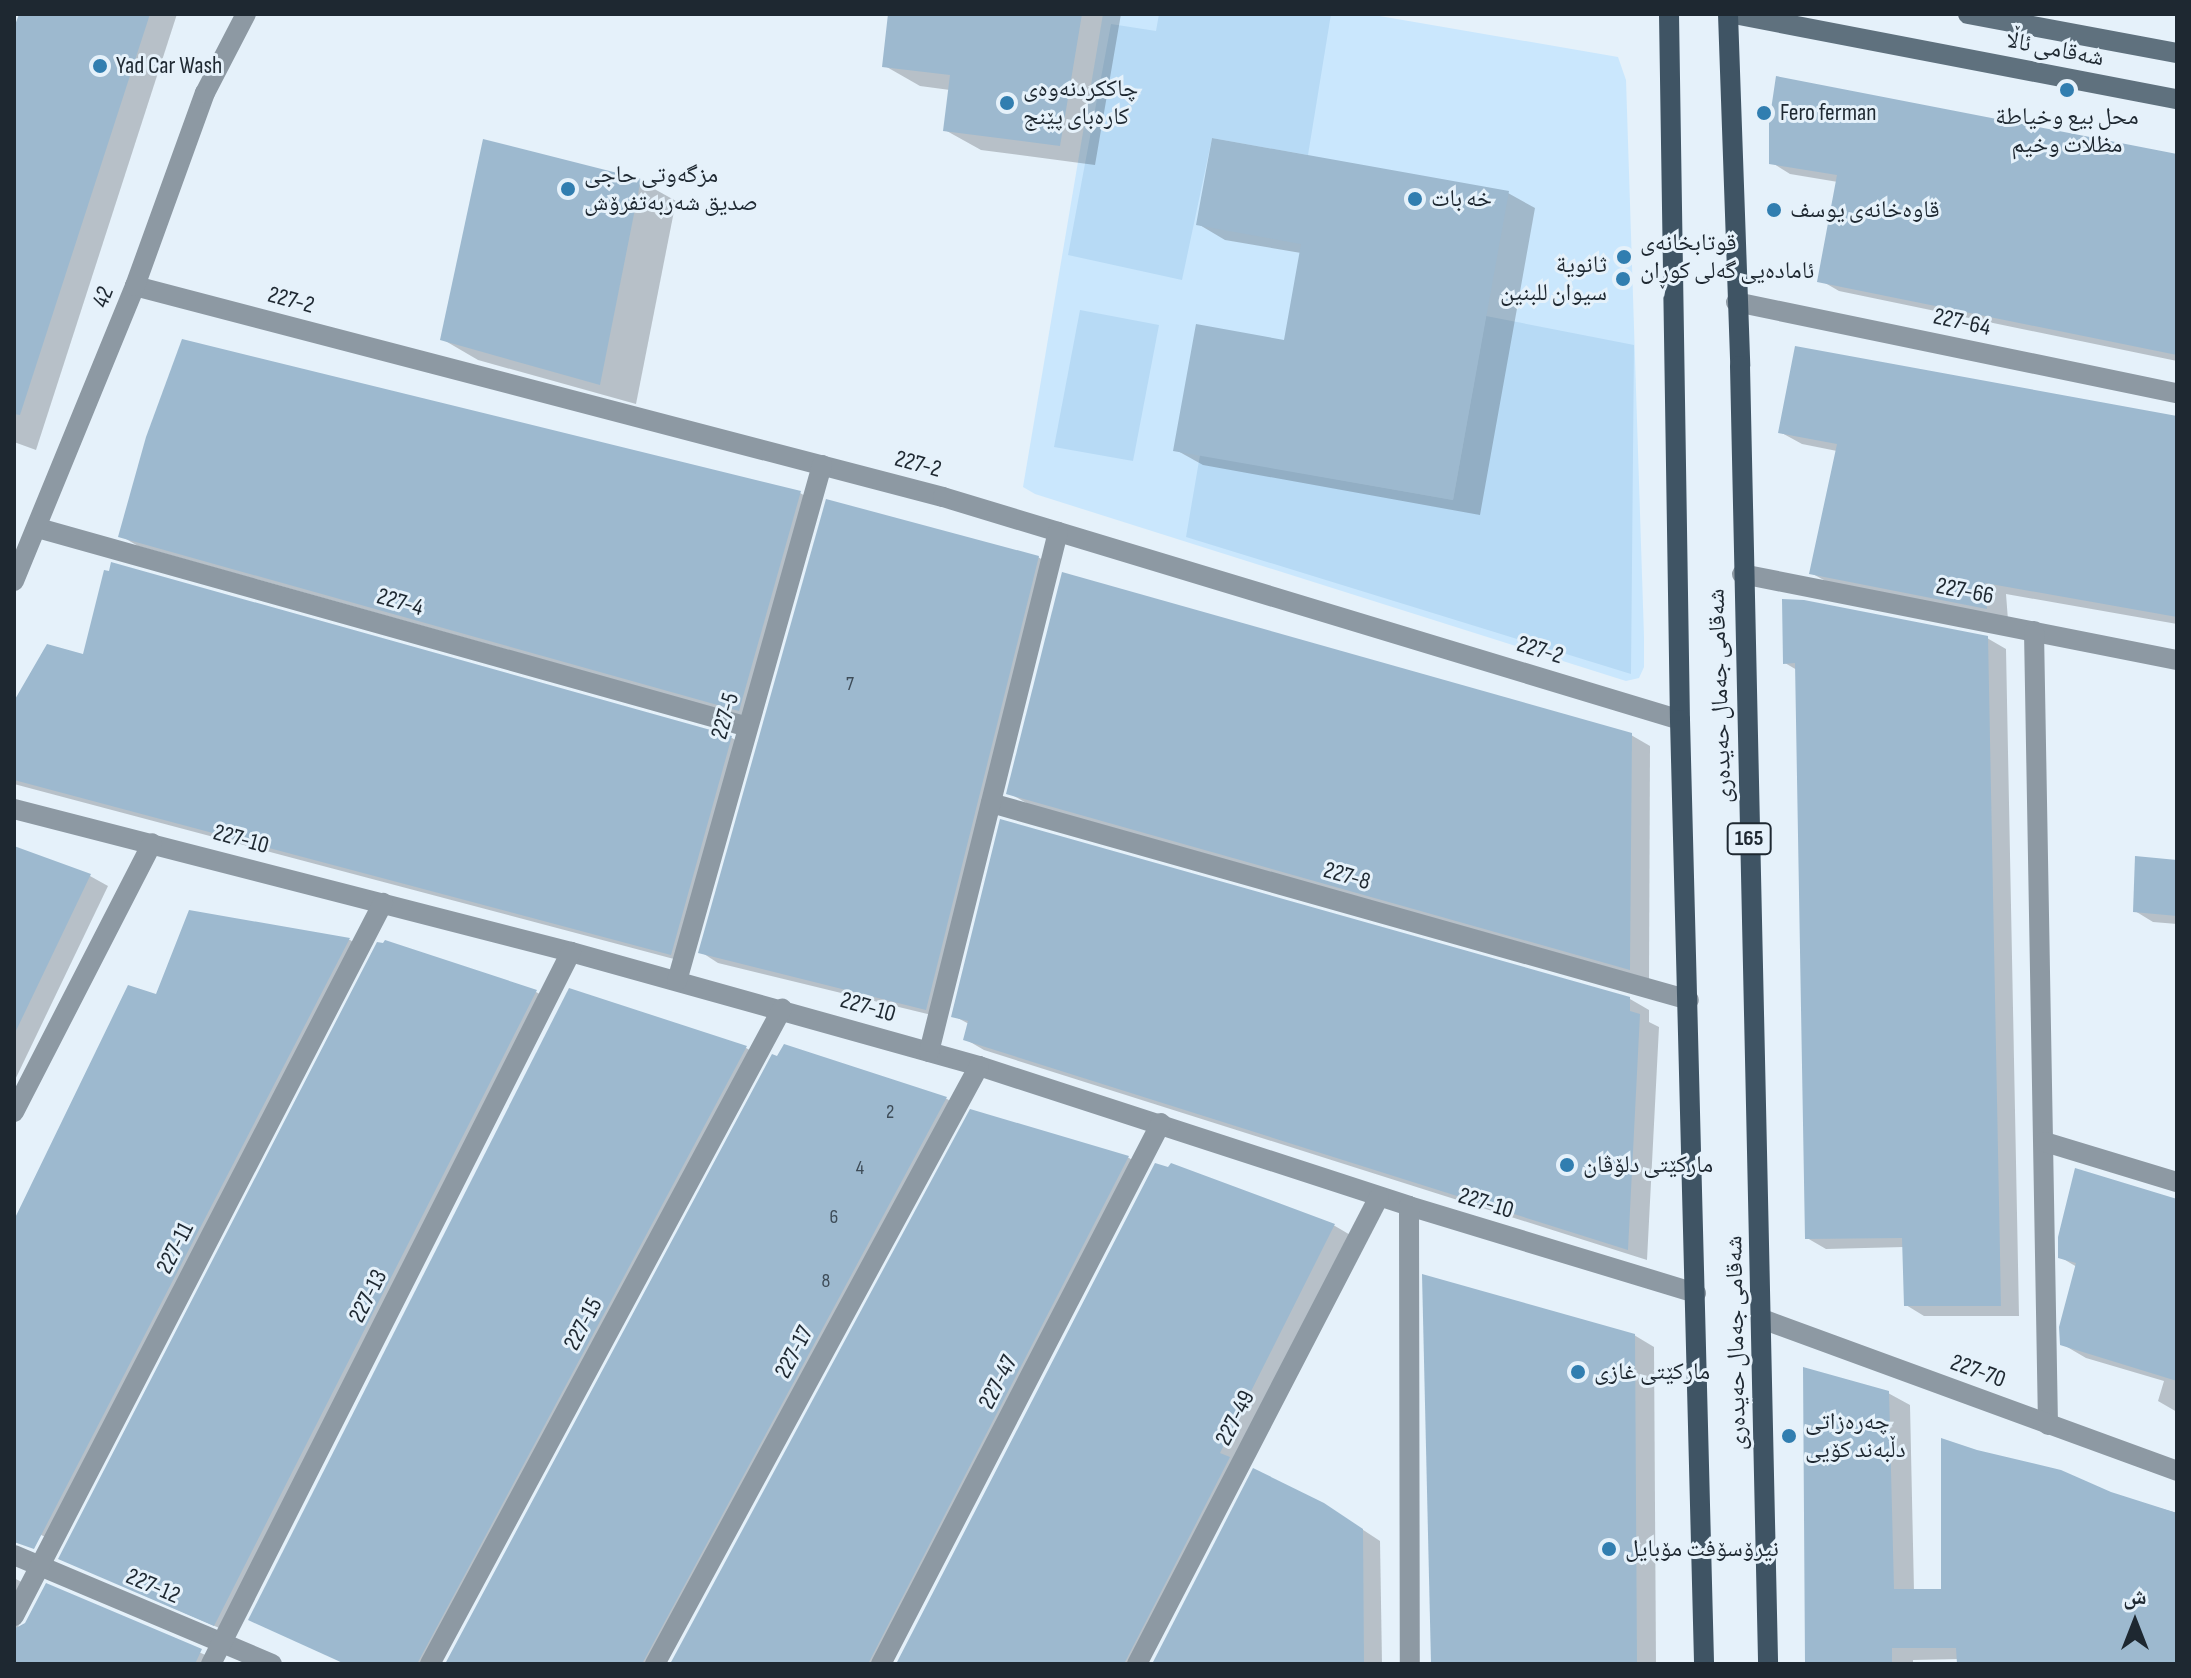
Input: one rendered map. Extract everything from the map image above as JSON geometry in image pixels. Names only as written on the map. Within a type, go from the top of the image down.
[{"type":"main road","name":"شەقامی جەمال حەیدەری","points":[[1669,14],[1680,720],[1704,1664]]},
{"type":"main road","name":"شەقامی جەمال حەیدەری","points":[[1731,14],[1768,1664]]},
{"type":"main road","name":"شه‌قامی ئاڵا","points":[[1731,14],[2177,99]]},
{"type":"main road","points":[[1968,14],[2177,53]]},
{"type":"street","name":"42","points":[[14,581],[135,286],[205,93],[238,19]]},
{"type":"street","name":"227-2","points":[[135,286],[822,465],[1058,532],[1680,720]]},
{"type":"street","name":"227-64","points":[[1736,302],[2177,393]]},
{"type":"street","name":"227-5","points":[[677,981],[822,465]]},
{"type":"street","name":"227-4","points":[[38,528],[748,727]]},
{"type":"street","points":[[929,1052],[1058,532]]},
{"type":"street","name":"227-66","points":[[1742,574],[2177,660]]},
{"type":"street","points":[[2034,631],[2048,1425]]},
{"type":"street","name":"227-8","points":[[991,803],[1689,1000]]},
{"type":"street","name":"227-10","points":[[14,809],[782,1009],[979,1066],[1161,1123],[1379,1197],[1696,1293]]},
{"type":"street","points":[[14,1112],[152,843]]},
{"type":"street","name":"227-11","points":[[14,1616],[383,903]]},
{"type":"street","name":"227-13","points":[[211,1664],[571,952]]},
{"type":"street","name":"227-15","points":[[430,1664],[782,1009]]},
{"type":"street","name":"227-17","points":[[655,1664],[979,1066]]},
{"type":"street","name":"227-47","points":[[881,1664],[1161,1123]]},
{"type":"street","points":[[2045,1142],[2177,1182]]},
{"type":"street","name":"227-49","points":[[1137,1664],[1379,1197]]},
{"type":"street","points":[[1409,1206],[1410,1664]]},
{"type":"street","name":"227-70","points":[[1762,1319],[2177,1471]]},
{"type":"street","name":"227-12","points":[[14,1555],[272,1664]]},
{"type":"shaded area","points":[[1103,14],[1368,14],[1618,57],[1626,80],[1644,637],[1644,667],[1639,678],[1626,681],[1035,494],[1023,487]]},
{"type":"shaded area","points":[[1159,14],[1331,14],[1308,155],[1212,138],[1182,280],[1068,255],[1111,24],[1156,31]]},
{"type":"shaded area","points":[[1080,310],[1159,325],[1133,461],[1054,447]]},
{"type":"shaded area","points":[[1486,316],[1634,345],[1631,674],[1186,537],[1200,455],[1453,500]]},
{"type":"building","points":[[19,14],[150,14],[20,415],[14,414],[14,28]]},
{"type":"building","name":"چاككردنەوەی كارەبای پێنج","points":[[888,14],[1082,14],[1060,146],[943,131],[950,75],[882,67]]},
{"type":"building","points":[[1776,76],[2177,154],[2177,355],[1817,282],[1837,175],[1769,164],[1769,123]]},
{"type":"building","points":[[1212,138],[1509,191],[1453,500],[1173,451],[1196,324],[1284,340],[1301,244],[1196,225]]},
{"type":"building","points":[[483,139],[641,179],[600,385],[440,340]]},
{"type":"building","points":[[182,339],[801,491],[739,711],[118,537],[146,437]]},
{"type":"building","points":[[1795,346],[2177,416],[2177,617],[1985,583],[1987,609],[1809,574],[1837,444],[1778,433]]},
{"type":"building","points":[[826,499],[1039,556],[926,1010],[698,953]]},
{"type":"building","points":[[111,562],[732,736],[671,955],[14,780],[14,701],[47,644],[83,654],[104,570],[109,571]]},
{"type":"building","points":[[1062,572],[1632,733],[1630,970],[1006,794]]},
{"type":"building","points":[[1782,599],[1804,600],[1988,636],[2001,1306],[1904,1306],[1902,1238],[1805,1239],[1795,663],[1783,664]]},
{"type":"building","points":[[1000,819],[1630,997],[1630,1011],[1640,1014],[1628,1250],[963,1040],[968,1021],[951,1017]]},
{"type":"building","points":[[14,846],[91,874],[14,1035]]},
{"type":"building","points":[[2135,856],[2177,860],[2177,916],[2133,912]]},
{"type":"building","points":[[189,910],[350,938],[34,1549],[14,1542],[14,1220],[128,985],[156,994]]},
{"type":"building","points":[[385,940],[537,990],[214,1626],[58,1559],[377,942],[383,943]]},
{"type":"building","points":[[569,988],[747,1046],[417,1664],[345,1664],[248,1620]]},
{"type":"building","points":[[784,1044],[947,1097],[642,1664],[445,1664],[772,1054],[777,1056]]},
{"type":"building","points":[[970,1109],[1129,1156],[868,1664],[670,1664]]},
{"type":"building","points":[[1155,1163],[1168,1167],[1171,1163],[1335,1224],[1220,1453],[1230,1457],[1124,1664],[896,1664]]},
{"type":"building","points":[[2075,1168],[2177,1199],[2177,1381],[2060,1345],[2059,1327],[2076,1263],[2058,1258],[2058,1237]]},
{"type":"building","points":[[1422,1274],[1635,1334],[1637,1664],[1431,1664]]},
{"type":"building","points":[[1803,1367],[1889,1391],[1894,1589],[1941,1589],[1941,1438],[2061,1470],[2111,1492],[2177,1513],[2177,1664],[1957,1664],[1956,1648],[1892,1648],[1892,1664],[1805,1664]]},
{"type":"building","points":[[1253,1468],[1324,1503],[1363,1529],[1364,1664],[1152,1664]]},
{"type":"building","points":[[46,1583],[202,1649],[195,1664],[14,1664],[14,1629],[25,1623]]},
{"type":"place","name":"Yad Car Wash","points":[[100,66]]},
{"type":"place","name":"محل بيع وخياطة مظلات وخيم","points":[[2067,90]]},
{"type":"place","name":"چاككردنەوەی كارەبای پێنج","points":[[1007,103]]},
{"type":"place","name":"Fero ferman","points":[[1764,113]]},
{"type":"place","name":"مزگەوتی حاجی صدیق شەربەتفرۆش","points":[[568,189]]},
{"type":"place","name":"خه بات","points":[[1415,199]]},
{"type":"place","name":"قاوەخانەی یوسف","points":[[1774,210]]},
{"type":"place","name":"قوتابخانەی ئامادەیی گەلی کوڕان","points":[[1624,257]]},
{"type":"place","name":"ثانوية سيوان للبنين","points":[[1623,279]]},
{"type":"place","name":"ماركێتی دلۆڤان","points":[[1567,1165]]},
{"type":"place","name":"ماركێتی غازی","points":[[1578,1372]]},
{"type":"place","name":"چەرەزاتی دڵبەند کۆیی","points":[[1789,1436]]},
{"type":"place","name":"نیرۆسۆفت مۆبایل","points":[[1609,1549]]}]
